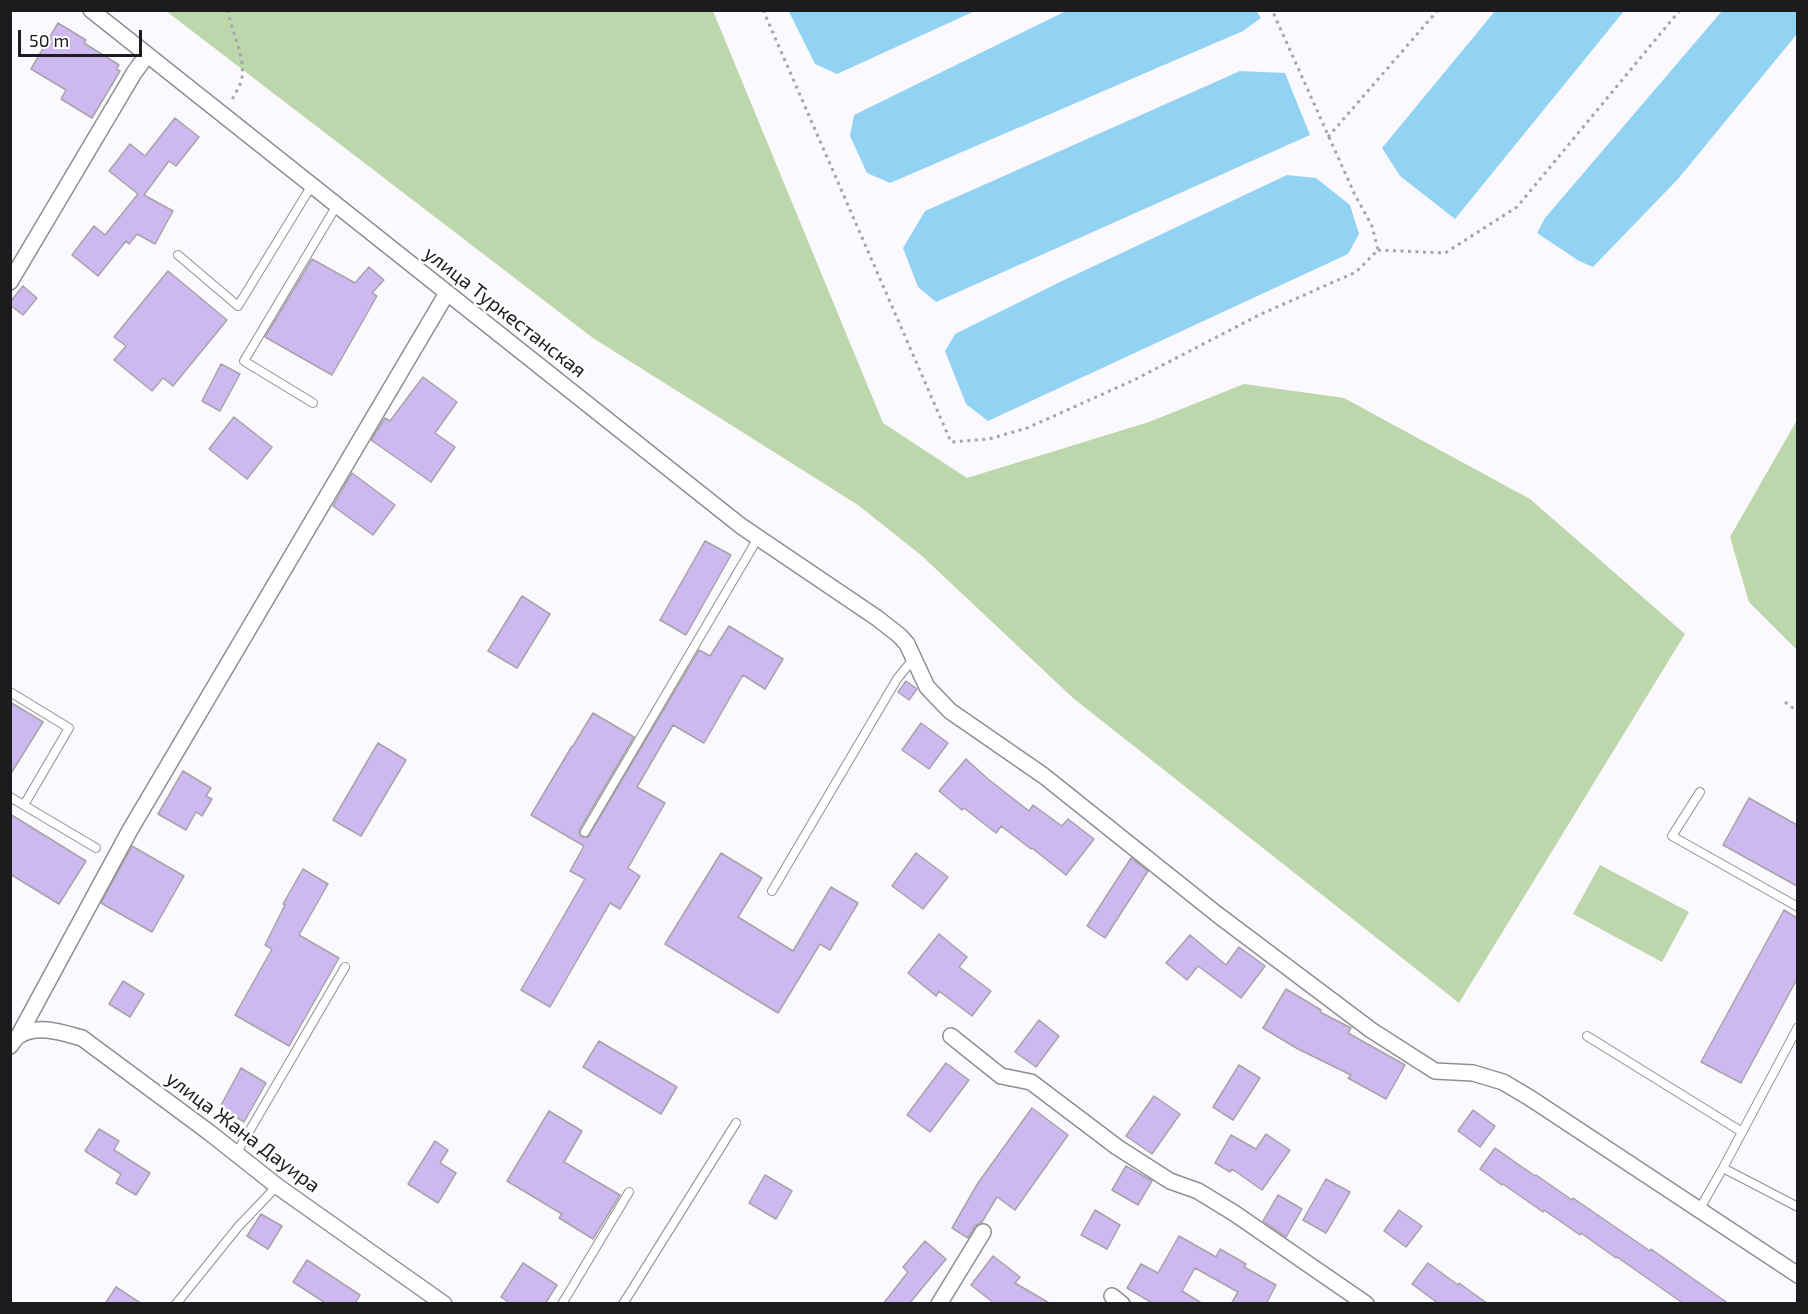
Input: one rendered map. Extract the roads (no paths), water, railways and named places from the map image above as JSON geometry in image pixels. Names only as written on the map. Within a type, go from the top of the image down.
[{"type":"street","name":"улица Туркестанская","points":[[91,10],[741,526],[900,636],[907,644],[927,687],[950,711],[1044,776],[1209,907],[1371,1030],[1436,1071],[1473,1073],[1503,1082],[1797,1275]]},
{"type":"street","points":[[10,282],[147,55]]},
{"type":"street","points":[[15,1040],[130,831],[447,293]]},
{"type":"street","name":"улица Жана Дауира","points":[[15,1040],[39,1029],[82,1038],[277,1186],[444,1304]]},
{"type":"street","points":[[951,1036],[1000,1076],[1031,1082],[1117,1147],[1170,1180],[1198,1191],[1234,1213],[1366,1304]]},
{"type":"street","points":[[939,1304],[983,1232]]},
{"type":"lane","points":[[178,255],[238,306],[312,185]]},
{"type":"lane","points":[[313,403],[244,361],[337,205]]},
{"type":"lane","points":[[585,832],[758,538]]},
{"type":"lane","points":[[772,891],[897,679],[914,658]]},
{"type":"lane","points":[[10,692],[69,728],[24,805]]},
{"type":"lane","points":[[1700,792],[1672,836],[1797,907]]},
{"type":"lane","points":[[10,797],[96,848]]},
{"type":"lane","points":[[236,1154],[345,966]]},
{"type":"lane","points":[[1699,1210],[1797,1027]]},
{"type":"lane","points":[[1587,1036],[1742,1132]]},
{"type":"lane","points":[[624,1304],[736,1123]]},
{"type":"lane","points":[[1723,1168],[1797,1207]]},
{"type":"lane","points":[[181,1302],[238,1227],[277,1186]]},
{"type":"lane","points":[[562,1304],[629,1192]]},
{"type":"water","points":[[790,10],[975,11],[837,74],[815,64]]},
{"type":"water","points":[[1256,10],[1261,18],[1243,31],[890,183],[867,173],[850,136],[854,115],[1066,11]]},
{"type":"water","points":[[1495,11],[1624,11],[1455,219],[1400,176],[1382,148]]},
{"type":"water","points":[[1722,11],[1797,11],[1797,34],[1678,179],[1593,267],[1579,261],[1537,233],[1545,218]]},
{"type":"water","points":[[1240,71],[1285,73],[1310,135],[936,302],[918,287],[903,248],[925,211]]},
{"type":"water","points":[[1287,175],[1316,178],[1350,205],[1359,234],[1348,254],[988,421],[966,404],[945,351],[955,334]]}]
